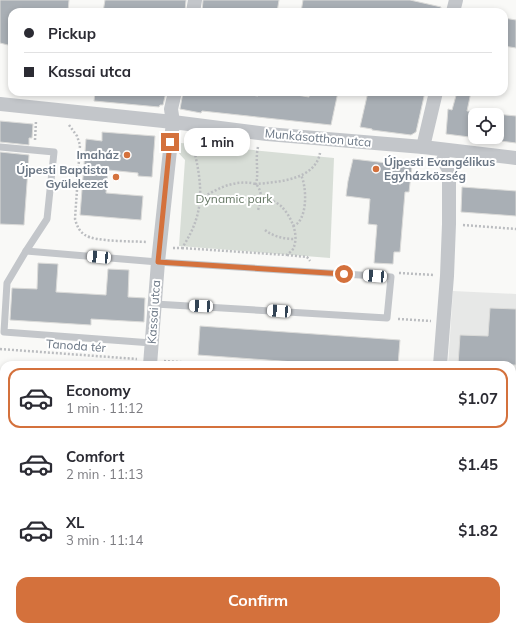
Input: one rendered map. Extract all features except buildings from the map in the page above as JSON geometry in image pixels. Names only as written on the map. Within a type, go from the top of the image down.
[{"type":"street","name":"Kassai utca","points":[[151,361],[159,246],[173,122],[171,109],[174,96]]},
{"type":"street","points":[[424,147],[435,96]]},
{"type":"street","name":"Munkásotthon utca","points":[[0,104],[173,122],[267,134],[424,147],[516,158]]},
{"type":"street","points":[[440,361],[449,224],[450,170],[443,160]]},
{"type":"lane","points":[[0,147],[54,152],[46,219],[7,283],[4,332],[152,343]]},
{"type":"lane","points":[[26,251],[158,262],[391,277],[387,318],[155,304]]},
{"type":"path","points":[[34,150],[36,120]]},
{"type":"path","points":[[68,123],[77,136],[80,145],[75,219],[77,227],[86,235],[97,239],[150,242],[159,246],[286,255],[293,249],[295,239],[293,226],[280,206],[272,200],[261,196]]},
{"type":"path","points":[[182,248],[193,228],[201,190],[198,166],[192,141]]},
{"type":"path","points":[[256,184],[258,177],[256,155],[258,147]]},
{"type":"path","points":[[200,199],[226,186],[249,182],[256,184],[278,182],[301,175],[317,163],[320,153]]},
{"type":"path","points":[[293,226],[298,224],[302,218],[305,201],[304,182],[301,175]]},
{"type":"path","points":[[256,184],[260,189],[261,196],[258,210]]},
{"type":"path","points":[[449,224],[516,229]]},
{"type":"path","points":[[265,230],[280,237],[295,239]]},
{"type":"path","points":[[387,318],[443,321]]},
{"type":"path","name":"Tanoda tér","points":[[0,349],[129,361]]},
{"type":"shaded area","points":[[453,291],[516,294],[516,361],[448,361]]},
{"type":"green space","name":"Dynamic park","points":[[181,143],[334,158],[330,258],[179,246],[185,160],[176,150]]},
{"type":"place","name":"Imaház","points":[[127,155]]},
{"type":"place","name":"Újpesti Evangélikus Egyházközség","points":[[376,169]]},
{"type":"place","name":"Újpesti Baptista Gyülekezet","points":[[116,177]]},
{"type":"route","points":[[170,142],[158,262],[344,274]]}]
